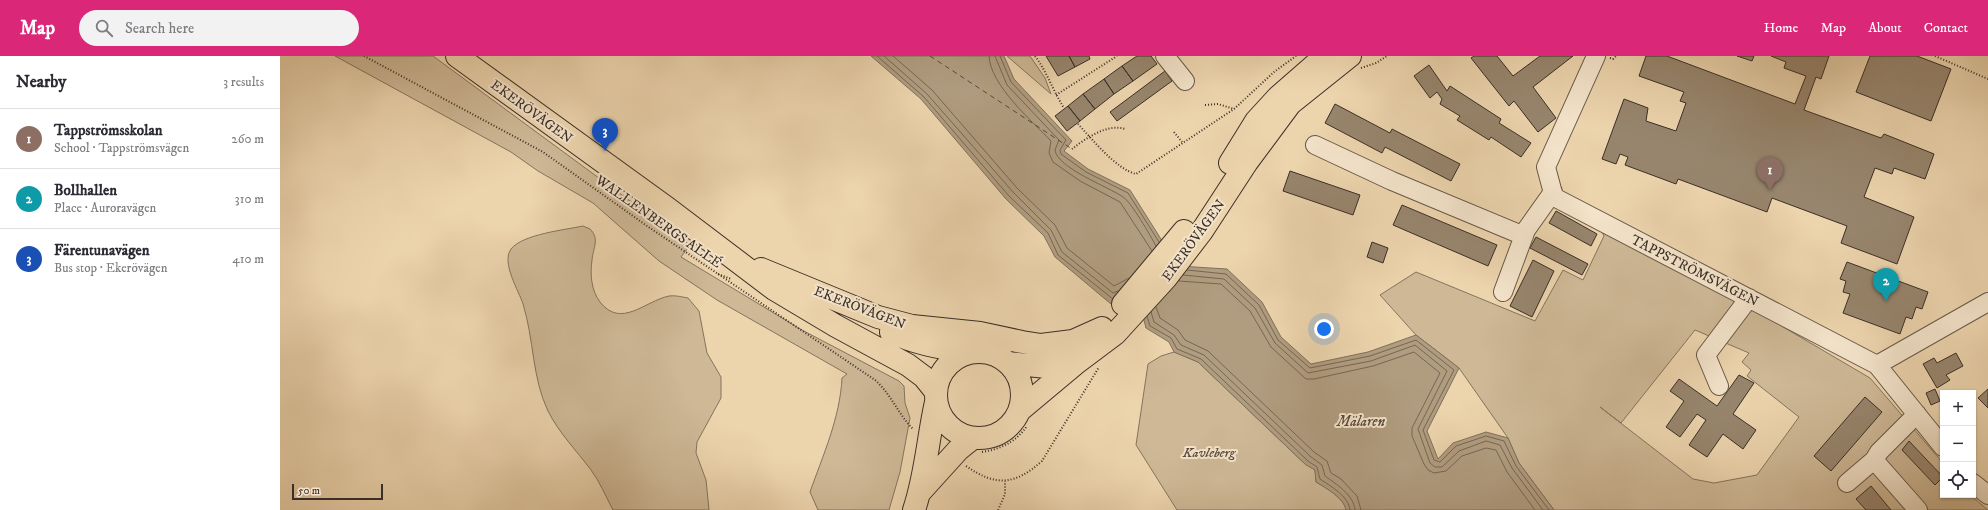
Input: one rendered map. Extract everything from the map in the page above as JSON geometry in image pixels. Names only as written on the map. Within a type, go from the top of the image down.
[{"type":"main road","name":"EKERÖVÄGEN","points":[[457,56],[666,208],[774,289],[908,365],[924,377],[936,397]]},
{"type":"main road","name":"EKERÖVÄGEN","points":[[1008,363],[1047,367],[1074,355],[1107,329],[1166,278],[1202,231],[1238,162],[1256,121],[1278,97],[1325,56]]},
{"type":"main road","name":"EKERÖVÄGEN","points":[[1238,162],[1290,104],[1350,56]]},
{"type":"main road","name":"EKERÖVÄGEN","points":[[666,208],[760,268],[905,339],[939,348],[971,352]]},
{"type":"main road","name":"EKERÖVÄGEN","points":[[760,268],[878,317],[912,326],[980,332],[1041,345],[1073,341],[1107,329]]},
{"type":"main road","name":"EKERÖVÄGEN","points":[[1026,415],[1107,329]]},
{"type":"main road","points":[[971,352],[989,353],[999,356],[1015,371],[1022,387],[1026,415],[1002,432],[976,445],[958,450],[917,501],[939,381],[948,365],[955,359],[971,352]]},
{"type":"main road","points":[[936,397],[943,419],[954,430],[976,445]]},
{"type":"street","points":[[1165,56],[1185,81]]},
{"type":"street","points":[[1503,292],[1526,230],[1553,192],[1546,167],[1596,56]]},
{"type":"street","points":[[1315,145],[1399,184],[1524,236]]},
{"type":"street","name":"TAPPSTRÖMSVÄGEN","points":[[1553,192],[1554,197],[1877,365],[1940,443]]},
{"type":"street","points":[[1719,386],[1706,356],[1748,298]]},
{"type":"street","points":[[1877,365],[1988,302]]},
{"type":"street","points":[[1847,483],[1874,460],[1879,452],[1917,414]]},
{"type":"street","points":[[1874,460],[1918,510]]},
{"type":"street","points":[[1976,485],[1988,495]]},
{"type":"path","name":"WALLENBERGS ALLÉ","points":[[364,56],[543,152],[715,273],[875,380],[885,389],[901,417],[915,431]]},
{"type":"path","points":[[1035,56],[1064,108]]},
{"type":"path","points":[[1056,95],[1117,56]]},
{"type":"path","points":[[1078,124],[1113,160],[1130,172],[1136,174],[1146,169],[1182,142],[1234,110],[1274,72],[1296,56]]},
{"type":"path","points":[[1935,56],[1988,79]]},
{"type":"path","points":[[1204,105],[1218,104],[1234,110]]},
{"type":"path","points":[[1072,149],[1089,136],[1118,127],[1125,129]]},
{"type":"path","points":[[1174,132],[1182,142]]},
{"type":"path","points":[[715,273],[734,280]]},
{"type":"path","points":[[964,466],[980,476],[1005,481],[1019,478],[1042,461],[1093,379],[1100,365]]},
{"type":"path","points":[[976,445],[1003,447],[1015,439],[1026,415]]},
{"type":"path","points":[[998,510],[1005,494],[1005,481]]},
{"type":"green space","points":[[335,56],[433,56],[690,245],[681,257],[802,330],[899,381],[904,386],[905,403],[910,418],[900,472],[889,510],[818,510],[810,492],[834,422],[841,393],[842,378],[847,374],[717,300],[659,261],[593,203],[538,171],[511,152]]},
{"type":"green space","points":[[1007,56],[1030,56],[1045,78],[1051,94]]},
{"type":"green space","points":[[583,226],[590,229],[595,236],[591,265],[592,282],[597,297],[608,310],[616,313],[625,313],[660,299],[674,296],[688,298],[699,311],[707,353],[721,377],[721,398],[697,442],[696,453],[706,480],[709,510],[613,510],[594,475],[562,434],[548,411],[536,372],[527,317],[509,269],[508,255],[511,249],[517,244],[534,236]]},
{"type":"green space","points":[[1602,232],[1756,311],[1870,378],[1940,460],[1940,498],[1974,498],[1988,510],[1554,510],[1519,463],[1508,438],[1459,368],[1416,335],[1380,295],[1416,272],[1535,321],[1563,270],[1583,280],[1604,236]],"holes":[[[1695,330],[1749,353],[1742,362],[1751,370],[1747,376],[1799,417],[1757,475],[1714,483],[1693,479],[1600,407],[1621,423]]]},
{"type":"green space","name":"Kavleberg","points":[[1174,352],[1198,362],[1305,464],[1315,470],[1316,482],[1338,497],[1342,501],[1346,510],[1177,510],[1136,445],[1148,364],[1161,356]]},
{"type":"water","name":"Mälaren","points":[[871,56],[1004,56],[1014,79],[1072,141],[1064,151],[1088,169],[1130,190],[1178,266],[1227,269],[1262,302],[1281,337],[1311,364],[1368,352],[1416,335],[1459,368],[1427,431],[1438,459],[1453,443],[1486,432],[1508,438],[1519,463],[1554,510],[1346,510],[1342,501],[1338,497],[1316,482],[1315,470],[1305,464],[1198,362],[1174,352],[1169,342],[1146,328],[1139,301],[1120,300],[1111,304],[1055,257],[1044,236],[1006,199],[921,99]]},
{"type":"building","points":[[1046,56],[1069,56],[1075,67],[1058,76]]},
{"type":"building","points":[[1069,56],[1089,56],[1090,59],[1075,67]]},
{"type":"building","points":[[1137,56],[1151,56],[1157,64],[1133,81],[1122,66]]},
{"type":"building","points":[[1474,56],[1497,56],[1513,76],[1540,56],[1573,56],[1533,87],[1556,118],[1538,132],[1514,101],[1509,106],[1471,58]]},
{"type":"building","points":[[1646,56],[1667,56],[1795,104],[1806,76],[1784,68],[1786,62],[1771,56],[1829,56],[1821,79],[1816,77],[1804,110],[1881,138],[1884,134],[1934,154],[1925,179],[1894,168],[1892,174],[1875,168],[1864,197],[1914,217],[1897,264],[1841,243],[1847,226],[1772,198],[1767,212],[1678,179],[1676,184],[1625,165],[1628,157],[1620,154],[1616,164],[1602,159],[1624,99],[1648,108],[1646,121],[1676,131],[1686,103],[1680,101],[1684,92],[1639,76]]},
{"type":"building","points":[[1737,56],[1754,56],[1752,61]]},
{"type":"building","points":[[1870,56],[1917,56],[1951,69],[1931,121],[1856,92]]},
{"type":"building","points":[[1429,65],[1447,91],[1450,86],[1501,119],[1499,123],[1531,143],[1521,157],[1491,137],[1489,140],[1457,120],[1460,116],[1440,104],[1442,99],[1437,92],[1430,98],[1414,76]]},
{"type":"building","points":[[1122,66],[1133,81],[1114,94],[1104,79]]},
{"type":"building","points":[[1165,71],[1172,81],[1117,121],[1110,112]]},
{"type":"building","points":[[1104,79],[1114,94],[1095,109],[1083,94]]},
{"type":"building","points":[[1083,94],[1095,109],[1080,121],[1068,106]]},
{"type":"building","points":[[1335,104],[1390,133],[1392,129],[1460,164],[1451,181],[1385,147],[1382,153],[1325,123]]},
{"type":"building","points":[[1068,106],[1080,121],[1067,131],[1055,116]]},
{"type":"building","points":[[1290,171],[1360,195],[1353,215],[1283,191]]},
{"type":"building","points":[[1402,205],[1497,245],[1488,266],[1393,225]]},
{"type":"building","points":[[1556,211],[1597,234],[1591,246],[1549,223]]},
{"type":"building","points":[[1536,237],[1588,264],[1582,275],[1530,248]]},
{"type":"building","points":[[1372,242],[1388,248],[1383,263],[1367,257]]},
{"type":"building","points":[[1533,260],[1554,271],[1532,317],[1510,306]]},
{"type":"building","points":[[1847,262],[1928,292],[1922,309],[1916,307],[1912,319],[1906,317],[1900,334],[1843,313],[1850,294],[1843,292],[1846,281],[1840,279]]},
{"type":"building","points":[[1956,353],[1963,366],[1946,375],[1950,380],[1937,388],[1923,364],[1934,358],[1937,363]]},
{"type":"building","points":[[1739,375],[1754,383],[1733,414],[1756,430],[1743,449],[1723,434],[1707,457],[1689,445],[1706,420],[1697,414],[1680,437],[1666,427],[1684,401],[1670,391],[1679,379],[1717,406]]},
{"type":"building","points":[[1935,389],[1940,401],[1931,405],[1926,393]]},
{"type":"building","points":[[1988,389],[1988,408],[1978,398]]},
{"type":"building","points":[[1865,397],[1882,412],[1831,471],[1814,456]]},
{"type":"building","points":[[1909,441],[1940,474],[1940,480],[1935,485],[1902,450]]},
{"type":"building","points":[[1871,486],[1891,510],[1866,510],[1856,499]]},
{"type":"ferry route","points":[[930,56],[1072,149]]},
{"type":"place","name":"Färentunavägen","points":[[605,151]]},
{"type":"place","name":"Tappströmsskolan","points":[[1770,190]]},
{"type":"place","name":"Bollhallen","points":[[1886,301]]}]
